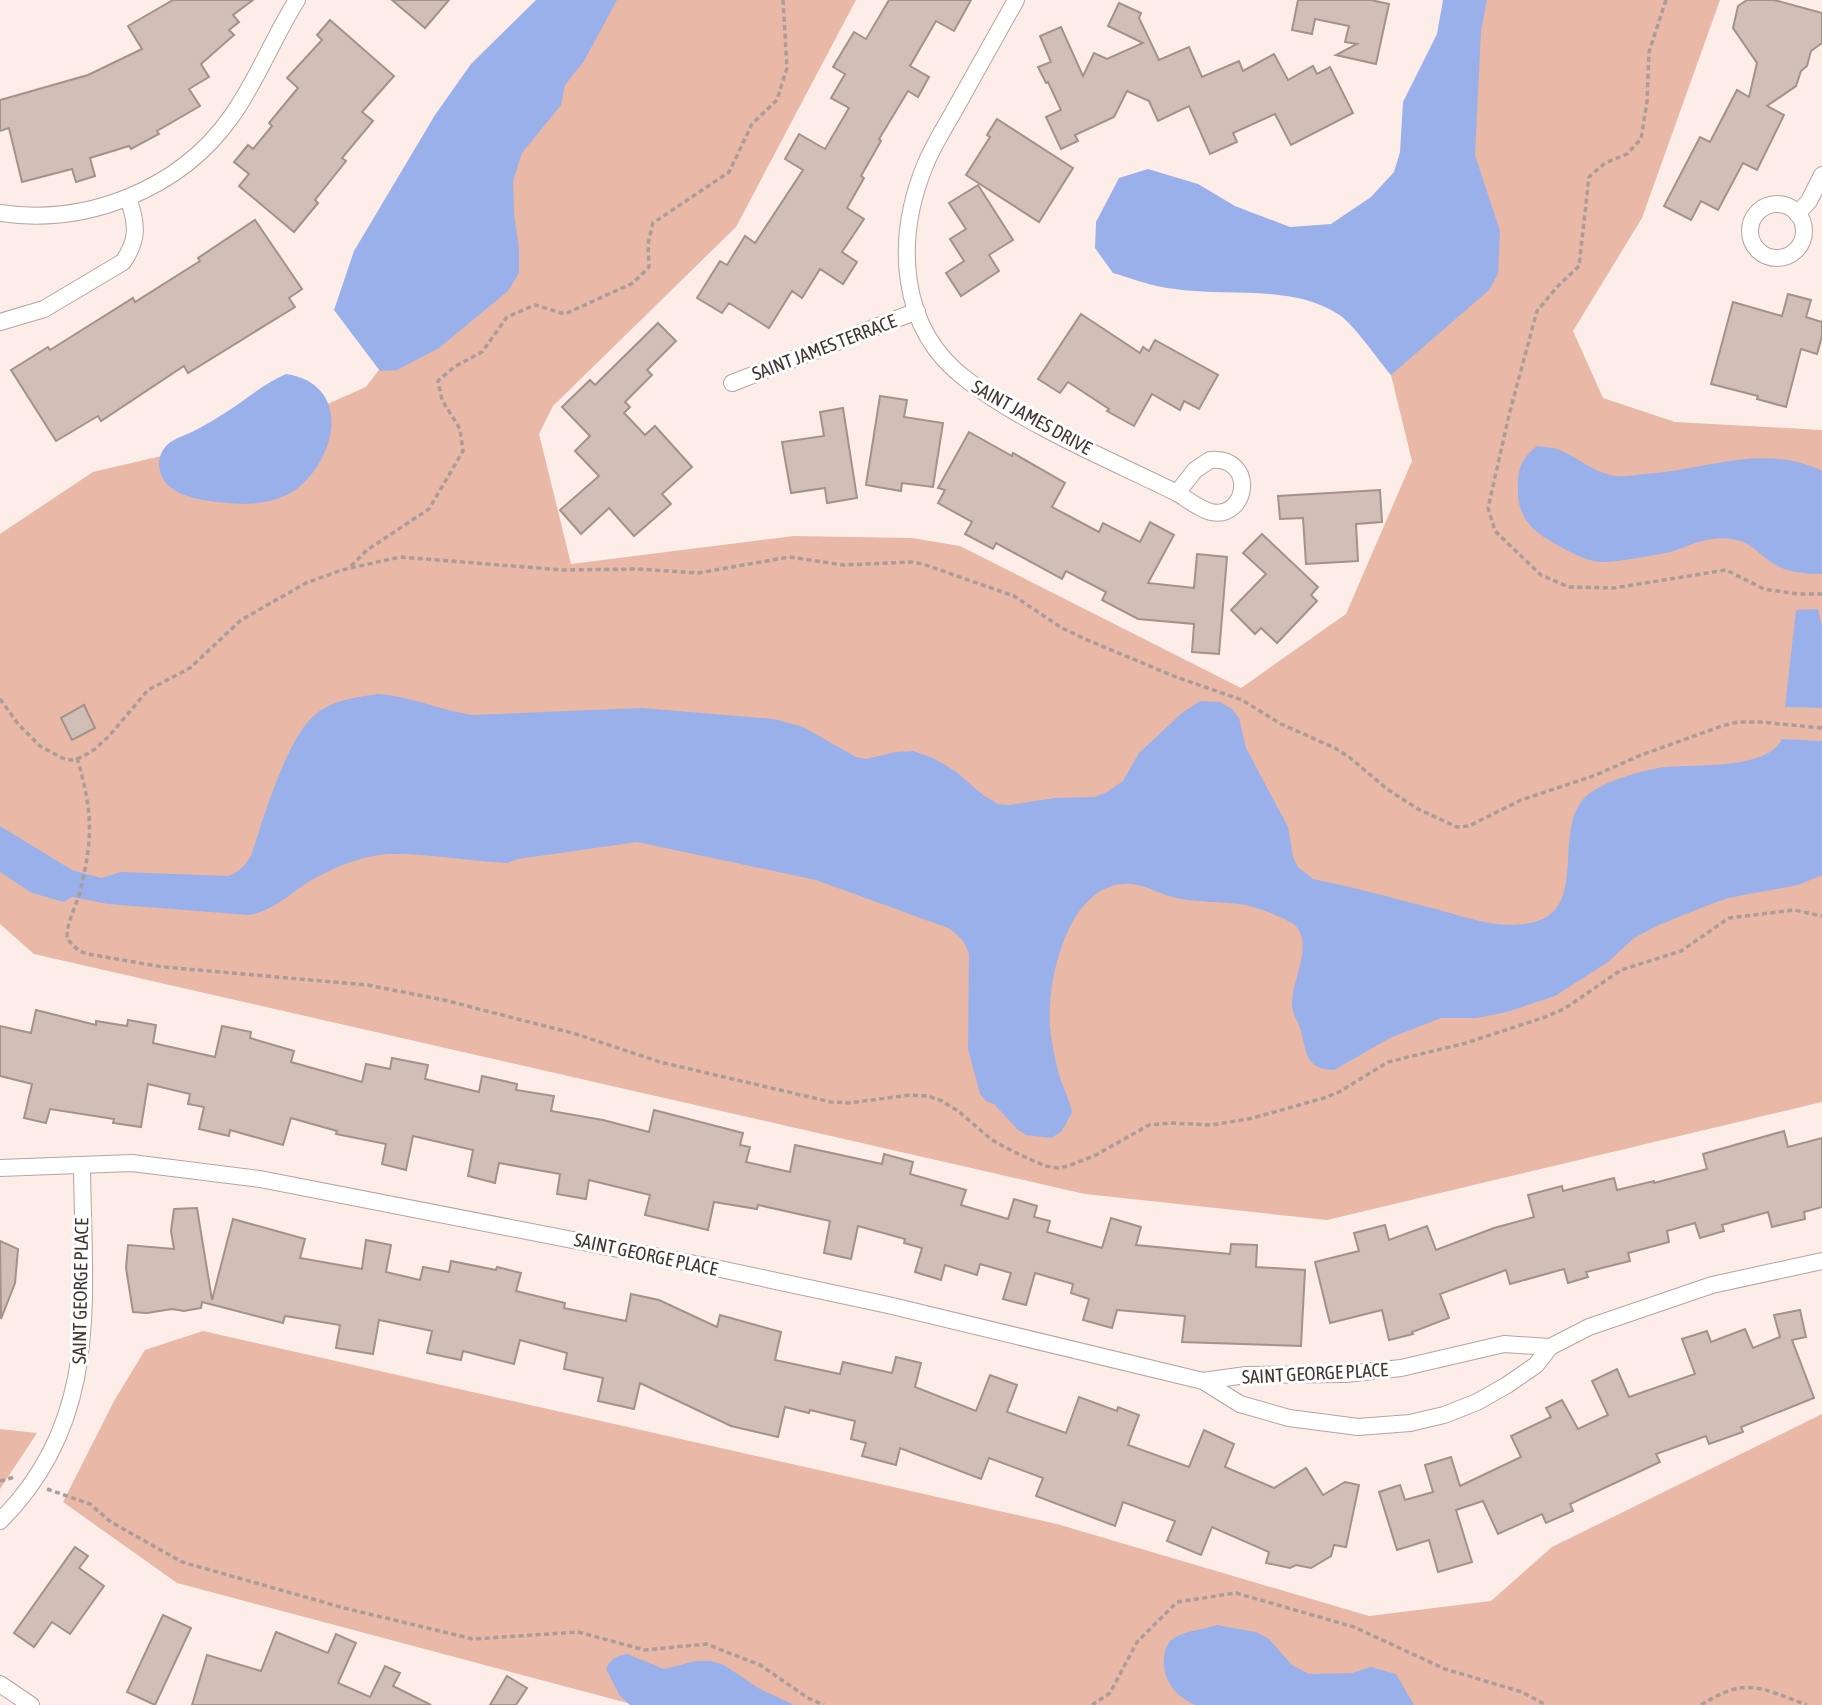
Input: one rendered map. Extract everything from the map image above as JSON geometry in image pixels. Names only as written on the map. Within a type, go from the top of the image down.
[{"type":"street","points":[[0,213],[34,217],[98,208],[155,185],[183,166],[223,127],[247,92],[297,0]]},
{"type":"street","name":"SAINT JAMES DRIVE","points":[[1016,0],[942,132],[916,190],[908,224],[905,257],[916,312],[945,359],[965,379],[1038,423],[1177,493]]},
{"type":"street","points":[[1797,214],[1809,201],[1822,175]]},
{"type":"street","points":[[0,322],[44,309],[123,262],[136,236],[136,222],[128,198]]},
{"type":"street","name":"SAINT JAMES TERRACE","points":[[732,383],[916,312]]},
{"type":"street","name":"SAINT GEORGE PLACE","points":[[0,1168],[132,1163],[260,1179],[546,1234],[888,1305],[1203,1381],[1240,1404],[1289,1418],[1323,1424],[1375,1427],[1444,1415],[1477,1402],[1535,1365],[1550,1347],[1589,1327],[1712,1285],[1822,1261]]},
{"type":"street","name":"SAINT GEORGE PLACE","points":[[0,1521],[33,1482],[51,1452],[67,1415],[78,1376],[83,1338],[82,1165]]},
{"type":"street","name":"SAINT GEORGE PLACE","points":[[1203,1381],[1246,1375],[1345,1374],[1401,1368],[1504,1344],[1550,1347]]},
{"type":"street","points":[[0,1684],[31,1705]]},
{"type":"path","points":[[350,568],[368,550],[429,509],[463,451],[460,429],[442,400],[438,381],[453,367],[482,352],[507,317],[535,305],[565,314],[633,283],[649,267],[648,244],[653,223],[729,172],[752,124],[777,100],[787,68],[783,0]]},
{"type":"path","points":[[1666,0],[1649,52],[1647,102],[1641,139],[1626,154],[1605,163],[1589,177],[1579,266],[1537,311],[1488,508],[1495,531],[1541,575],[1569,587],[1614,588],[1726,570],[1764,589],[1822,594]]},
{"type":"path","points":[[0,699],[18,724],[40,746],[62,758],[76,758],[95,750],[148,690],[190,668],[241,620],[306,583],[350,568],[400,557],[563,570],[638,569],[698,573],[789,557],[844,565],[911,562],[923,564],[1014,596],[1062,628],[1176,677],[1242,701],[1281,724],[1335,748],[1387,789],[1418,809],[1457,827],[1469,826],[1521,800],[1596,775],[1641,755],[1730,724],[1760,722],[1822,727]]},
{"type":"path","points":[[76,758],[86,788],[91,826],[77,904],[68,921],[67,939],[79,951],[163,967],[299,978],[401,990],[576,1034],[660,1062],[831,1102],[849,1103],[910,1095],[928,1096],[958,1111],[992,1140],[1045,1166],[1057,1168],[1080,1163],[1149,1125],[1212,1125],[1253,1118],[1324,1098],[1388,1062],[1466,1043],[1545,1017],[1564,1009],[1620,970],[1681,951],[1729,918],[1794,909],[1822,916]]},
{"type":"path","points":[[0,1481],[19,1475],[56,1493],[90,1504],[111,1522],[182,1562],[319,1601],[473,1639],[578,1632],[645,1650],[706,1644],[760,1665],[808,1698],[824,1705]]},
{"type":"path","points":[[1092,1705],[1110,1693],[1137,1642],[1177,1602],[1236,1592],[1354,1627],[1445,1670],[1522,1692],[1546,1705]]},
{"type":"path","points":[[1700,1705],[1723,1691],[1755,1686],[1807,1705]]},
{"type":"shaded area","points":[[594,0],[856,0],[736,227],[553,406],[539,434],[571,564],[794,536],[912,538],[960,546],[1241,688],[1346,614],[1412,461],[1391,375],[1426,245],[1461,0],[1720,0],[1642,218],[1573,331],[1603,398],[1675,422],[1822,430],[1822,1102],[1327,1220],[1085,1194],[34,954],[0,924],[0,534],[93,472],[264,432],[366,387],[477,240]]},
{"type":"shaded area","points":[[203,1331],[1057,1524],[1369,1616],[1491,1601],[1552,1547],[1822,1414],[1822,1705],[635,1705],[177,1583],[63,1502],[114,1401],[145,1350]]},
{"type":"shaded area","points":[[0,1429],[37,1433],[0,1489]]},
{"type":"water","points":[[536,0],[617,0],[584,61],[565,85],[561,105],[522,153],[513,181],[519,273],[508,291],[439,348],[397,370],[380,371],[334,310],[354,251],[435,115],[471,64]]},
{"type":"water","points":[[1443,0],[1487,0],[1481,31],[1475,155],[1500,231],[1498,274],[1489,290],[1391,375],[1351,325],[1338,314],[1320,305],[1280,295],[1167,288],[1113,273],[1095,248],[1096,222],[1119,178],[1148,169],[1198,184],[1235,206],[1290,227],[1331,224],[1371,197],[1394,172],[1400,152],[1403,102],[1437,34]]},
{"type":"water","points":[[286,374],[307,380],[321,391],[329,406],[331,422],[329,440],[322,458],[312,474],[298,488],[272,500],[242,504],[191,497],[169,486],[162,476],[159,464],[167,445],[212,421]]},
{"type":"water","points":[[1537,446],[1560,450],[1599,471],[1616,476],[1666,472],[1755,458],[1800,463],[1822,471],[1822,574],[1782,568],[1748,545],[1723,538],[1695,543],[1669,552],[1607,562],[1573,554],[1535,530],[1520,507],[1519,472],[1523,461]]},
{"type":"water","points":[[1818,609],[1822,627],[1822,708],[1785,707],[1796,610]]},
{"type":"water","points":[[378,694],[402,697],[472,715],[642,708],[774,719],[803,727],[856,757],[866,759],[913,751],[933,758],[955,771],[983,795],[998,804],[1009,805],[1055,798],[1095,797],[1107,792],[1123,781],[1139,753],[1182,713],[1200,701],[1220,702],[1232,709],[1239,718],[1246,748],[1288,827],[1293,857],[1298,867],[1313,879],[1506,925],[1530,923],[1549,915],[1561,902],[1566,884],[1572,823],[1579,805],[1599,787],[1658,768],[1726,764],[1760,757],[1773,750],[1782,739],[1822,741],[1822,875],[1798,885],[1728,898],[1703,907],[1634,938],[1608,962],[1555,996],[1507,1012],[1476,1018],[1441,1018],[1390,1038],[1334,1070],[1317,1067],[1312,1063],[1306,1053],[1294,1013],[1293,992],[1303,947],[1298,928],[1268,912],[1245,905],[1176,898],[1131,884],[1109,887],[1090,899],[1075,918],[1064,940],[1056,966],[1051,992],[1051,1036],[1072,1113],[1061,1132],[1051,1138],[1026,1135],[980,1094],[968,1049],[969,954],[961,939],[948,928],[816,880],[637,842],[518,859],[507,863],[389,854],[363,858],[339,867],[313,879],[270,908],[249,915],[108,904],[72,897],[64,902],[32,893],[0,872],[0,826],[72,870],[101,878],[121,872],[228,876],[241,868],[251,856],[277,780],[295,740],[305,725],[330,705]]},
{"type":"water","points":[[1217,1625],[1256,1632],[1269,1639],[1292,1665],[1309,1674],[1352,1673],[1371,1667],[1396,1674],[1414,1705],[1195,1705],[1181,1697],[1171,1686],[1165,1673],[1165,1652],[1174,1638]]},
{"type":"water","points":[[627,1654],[664,1669],[696,1661],[711,1661],[724,1665],[760,1689],[794,1705],[630,1705],[620,1696],[606,1669],[614,1658]]},
{"type":"building","points":[[173,0],[253,0],[233,15],[239,22],[229,30],[234,35],[201,64],[209,77],[189,89],[200,106],[131,149],[129,146],[90,158],[95,176],[76,182],[72,169],[22,182],[9,128],[0,131],[0,100],[88,75],[142,49],[128,26]]},
{"type":"building","points":[[392,0],[449,0],[425,28]]},
{"type":"building","points":[[889,0],[971,0],[954,31],[936,21],[910,66],[929,77],[918,97],[908,91],[879,139],[881,141],[861,176],[864,178],[847,208],[864,219],[842,252],[857,262],[843,284],[820,269],[802,298],[792,291],[769,328],[729,303],[722,313],[697,298],[720,261],[727,265],[745,236],[755,243],[803,170],[785,159],[799,134],[825,149],[849,108],[831,98],[845,74],[833,67],[854,32],[866,39]]},
{"type":"building","points":[[1298,0],[1371,0],[1389,4],[1376,64],[1336,55],[1357,44],[1345,42],[1349,26],[1315,19],[1312,34],[1292,30]]},
{"type":"building","points":[[1747,0],[1774,0],[1822,13],[1822,43],[1811,51],[1807,66],[1801,71],[1796,86],[1767,106],[1784,115],[1757,170],[1743,163],[1718,210],[1701,201],[1691,220],[1664,206],[1700,137],[1710,142],[1737,90],[1749,97],[1757,63],[1733,28],[1738,6]]},
{"type":"building","points":[[1119,3],[1141,13],[1139,18],[1159,60],[1189,47],[1202,77],[1239,61],[1243,71],[1274,54],[1288,80],[1313,66],[1317,74],[1330,67],[1353,113],[1291,145],[1275,114],[1233,133],[1237,142],[1210,154],[1189,106],[1158,121],[1149,101],[1127,91],[1114,117],[1075,135],[1078,141],[1061,149],[1046,117],[1061,110],[1038,67],[1051,62],[1040,36],[1061,27],[1083,76],[1094,53],[1107,59],[1143,43],[1108,26]]},
{"type":"building","points":[[330,20],[394,76],[362,112],[373,121],[342,158],[346,161],[315,200],[318,203],[294,232],[239,186],[249,174],[234,162],[248,145],[253,149],[272,126],[269,123],[298,88],[287,78],[322,40],[317,35]]},
{"type":"building","points":[[997,119],[1073,168],[1039,222],[966,175],[990,137],[987,135]]},
{"type":"building","points":[[978,185],[1013,240],[989,255],[999,271],[961,296],[946,273],[964,261],[950,239],[966,229],[949,203]]},
{"type":"building","points":[[255,220],[302,289],[289,298],[295,307],[188,373],[184,366],[101,421],[98,416],[56,441],[11,370],[48,347],[50,350],[133,298],[135,302],[200,261],[198,258]]},
{"type":"building","points":[[1788,294],[1811,300],[1806,317],[1822,322],[1822,336],[1817,354],[1801,349],[1786,407],[1757,399],[1758,396],[1711,384],[1733,302],[1782,316]]},
{"type":"building","points":[[1081,314],[1140,353],[1143,347],[1149,351],[1155,340],[1218,375],[1199,409],[1184,401],[1180,410],[1152,394],[1134,426],[1107,411],[1109,409],[1068,382],[1060,393],[1038,379]]},
{"type":"building","points":[[658,323],[676,341],[647,370],[652,375],[625,402],[630,407],[624,413],[645,435],[655,426],[692,467],[662,494],[671,504],[634,536],[609,508],[581,534],[560,510],[599,476],[575,451],[590,436],[562,407],[590,380],[595,385]]},
{"type":"building","points":[[880,396],[907,400],[904,417],[943,423],[933,487],[902,483],[901,491],[866,485]]},
{"type":"building","points":[[843,408],[857,498],[827,503],[825,488],[791,493],[782,442],[824,436],[820,412]]},
{"type":"building","points":[[969,432],[1065,483],[1052,507],[1099,532],[1103,523],[1140,542],[1150,522],[1174,535],[1148,583],[1194,588],[1197,554],[1227,557],[1219,654],[1192,652],[1194,624],[1138,619],[1102,600],[1106,592],[1066,571],[1062,579],[996,543],[993,549],[965,534],[972,522],[938,503],[945,490],[938,488]]},
{"type":"building","points":[[1380,490],[1382,522],[1356,524],[1358,561],[1306,564],[1303,518],[1280,519],[1278,496]]},
{"type":"building","points":[[1262,534],[1318,587],[1311,595],[1317,601],[1277,643],[1261,628],[1255,634],[1231,610],[1266,574],[1243,553]]},
{"type":"building","points":[[84,705],[95,728],[72,740],[61,718]]},
{"type":"building","points":[[36,1010],[96,1025],[96,1021],[127,1026],[128,1020],[156,1025],[153,1043],[215,1057],[222,1026],[251,1032],[250,1038],[294,1051],[291,1062],[362,1082],[366,1064],[390,1069],[392,1058],[428,1065],[425,1079],[479,1092],[482,1076],[517,1084],[516,1090],[554,1096],[551,1111],[649,1132],[654,1110],[743,1133],[740,1145],[750,1147],[746,1162],[790,1172],[795,1145],[882,1164],[884,1154],[913,1162],[910,1174],[966,1190],[961,1205],[1008,1219],[1014,1199],[1037,1206],[1034,1217],[1050,1221],[1047,1232],[1102,1248],[1111,1218],[1141,1227],[1136,1245],[1230,1254],[1231,1244],[1257,1245],[1256,1267],[1305,1270],[1301,1346],[1182,1342],[1185,1316],[1117,1310],[1112,1328],[1083,1320],[1089,1299],[1071,1293],[1073,1284],[1035,1273],[1026,1305],[1003,1299],[1011,1273],[980,1264],[977,1275],[945,1265],[941,1280],[915,1272],[922,1248],[904,1243],[905,1239],[858,1226],[851,1259],[824,1253],[830,1221],[758,1205],[757,1209],[714,1202],[708,1230],[645,1215],[650,1195],[589,1180],[586,1199],[557,1194],[560,1174],[499,1163],[495,1183],[468,1176],[473,1150],[413,1136],[406,1170],[382,1164],[386,1144],[336,1134],[337,1131],[291,1118],[283,1145],[230,1130],[229,1136],[199,1129],[204,1107],[188,1104],[190,1094],[148,1084],[141,1127],[113,1123],[114,1119],[50,1109],[46,1123],[24,1118],[32,1084],[0,1076],[0,1026],[31,1033]]},
{"type":"building","points":[[1784,1131],[1788,1147],[1822,1138],[1822,1207],[1804,1212],[1805,1219],[1772,1227],[1768,1212],[1722,1225],[1724,1231],[1700,1238],[1695,1223],[1667,1231],[1669,1242],[1628,1253],[1630,1261],[1586,1272],[1588,1277],[1568,1283],[1564,1269],[1510,1284],[1506,1270],[1440,1294],[1449,1318],[1412,1332],[1413,1334],[1389,1340],[1382,1310],[1330,1323],[1315,1262],[1359,1251],[1354,1233],[1385,1225],[1389,1240],[1427,1226],[1436,1250],[1494,1228],[1534,1217],[1528,1195],[1562,1186],[1563,1191],[1614,1178],[1617,1190],[1654,1183],[1707,1169],[1703,1154]]},
{"type":"building","points":[[197,1208],[212,1300],[233,1219],[305,1239],[300,1258],[362,1269],[366,1240],[391,1245],[386,1272],[420,1280],[423,1267],[449,1272],[451,1261],[496,1270],[497,1267],[521,1273],[516,1291],[565,1303],[564,1308],[626,1321],[631,1294],[659,1300],[717,1327],[720,1315],[781,1332],[775,1360],[840,1374],[843,1362],[892,1373],[896,1357],[921,1363],[915,1387],[976,1411],[990,1375],[1017,1385],[1007,1412],[1066,1433],[1079,1397],[1117,1411],[1118,1407],[1139,1415],[1128,1445],[1189,1467],[1204,1430],[1234,1444],[1225,1467],[1274,1488],[1306,1468],[1323,1495],[1345,1482],[1359,1485],[1346,1547],[1334,1545],[1331,1556],[1311,1568],[1296,1565],[1290,1568],[1266,1563],[1269,1552],[1212,1527],[1201,1555],[1167,1541],[1175,1521],[1123,1502],[1115,1526],[1036,1496],[1043,1478],[989,1458],[981,1479],[900,1448],[896,1465],[862,1456],[866,1443],[851,1439],[855,1421],[785,1407],[778,1437],[731,1426],[640,1383],[634,1409],[598,1401],[603,1378],[564,1369],[567,1353],[520,1340],[514,1364],[463,1351],[461,1360],[427,1353],[432,1331],[379,1320],[373,1354],[336,1348],[340,1325],[285,1316],[283,1323],[202,1302],[201,1308],[184,1311],[172,1309],[133,1312],[126,1268],[128,1245],[174,1249],[171,1231],[174,1209]]},
{"type":"building","points":[[0,1241],[18,1249],[15,1283],[1,1319]]},
{"type":"building","points":[[1800,1310],[1806,1337],[1792,1340],[1814,1398],[1741,1427],[1743,1432],[1709,1444],[1706,1436],[1656,1454],[1660,1462],[1570,1504],[1573,1511],[1546,1523],[1542,1514],[1498,1534],[1483,1501],[1456,1510],[1472,1562],[1438,1572],[1429,1540],[1397,1550],[1379,1492],[1400,1485],[1405,1500],[1433,1492],[1425,1465],[1451,1457],[1460,1486],[1521,1457],[1511,1436],[1551,1417],[1546,1408],[1562,1400],[1578,1429],[1608,1415],[1592,1381],[1617,1369],[1629,1397],[1695,1374],[1682,1339],[1707,1331],[1711,1342],[1745,1329],[1753,1348],[1780,1337],[1774,1315]]},
{"type":"building","points":[[75,1547],[88,1556],[79,1568],[104,1586],[70,1634],[52,1622],[34,1647],[14,1633]]},
{"type":"building","points":[[163,1615],[191,1628],[155,1705],[127,1692]]},
{"type":"building","points":[[276,1632],[328,1653],[336,1634],[356,1643],[338,1683],[370,1697],[385,1666],[400,1673],[393,1686],[431,1705],[192,1705],[207,1655],[261,1671]]},
{"type":"building","points":[[507,1676],[527,1688],[516,1705],[490,1705]]}]
